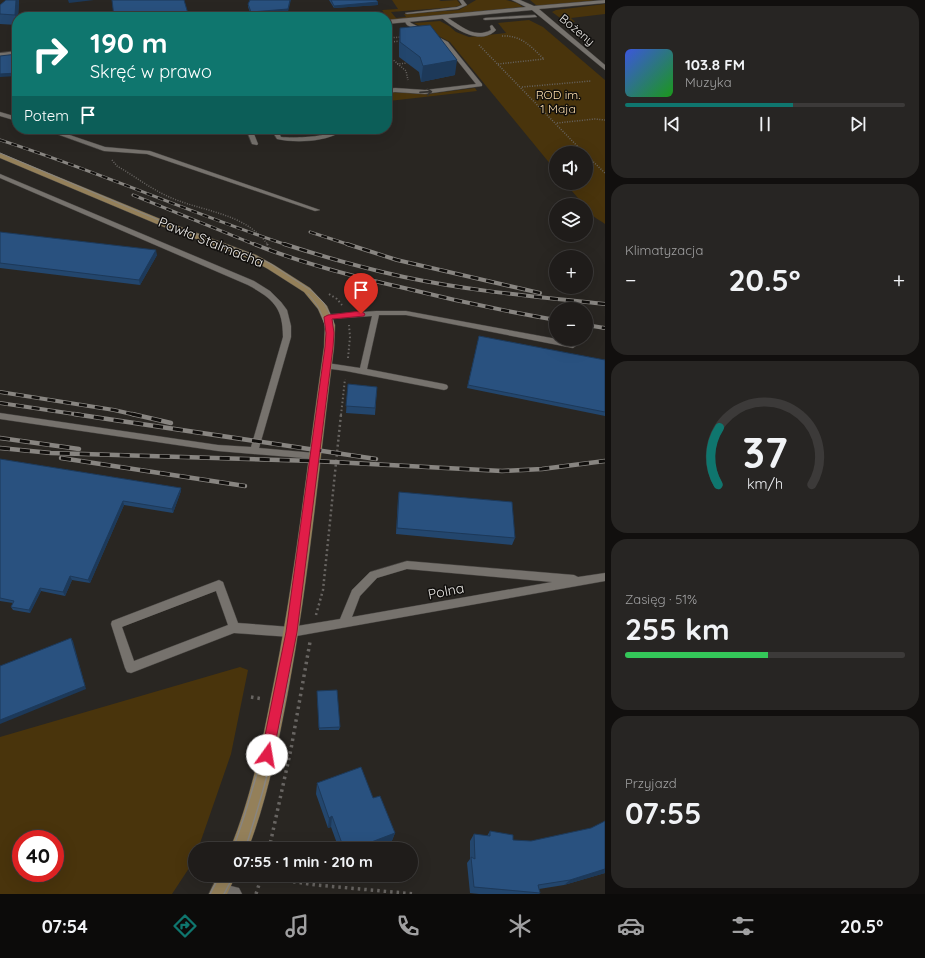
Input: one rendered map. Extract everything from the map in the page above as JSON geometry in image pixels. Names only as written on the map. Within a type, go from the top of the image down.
[{"type":"street","name":"Bożeny","points":[[515,0],[523,2],[534,8],[605,68]]},
{"type":"street","points":[[392,22],[444,18],[605,1]]},
{"type":"street","points":[[0,51],[12,52]]},
{"type":"street","points":[[0,55],[12,53]]},
{"type":"street","name":"Pawła Stalmacha","points":[[0,155],[167,225],[263,262],[307,290],[321,304],[328,317],[330,336],[291,632],[262,776],[241,842]]},
{"type":"street","points":[[222,894],[225,882]]},
{"type":"lane","points":[[407,13],[458,8],[465,5],[464,1]]},
{"type":"lane","points":[[480,14],[486,19],[535,16]]},
{"type":"lane","points":[[444,18],[463,32],[473,37],[492,32],[494,30],[492,26]]},
{"type":"lane","points":[[392,91],[425,92],[480,85],[446,43],[406,21]]},
{"type":"lane","points":[[0,114],[12,118]]},
{"type":"lane","points":[[60,134],[104,149],[148,152],[317,210]]},
{"type":"lane","points":[[252,134],[255,144]]},
{"type":"lane","points":[[277,134],[279,138],[286,140],[332,134]]},
{"type":"lane","points":[[0,176],[251,283],[273,297],[281,305],[286,315],[288,325],[287,337],[254,451]]},
{"type":"lane","points":[[363,371],[376,313]]},
{"type":"lane","points":[[328,317],[376,313],[419,315],[549,340]]},
{"type":"lane","points":[[326,366],[363,371],[444,387]]},
{"type":"lane","points":[[0,416],[218,448],[315,456]]},
{"type":"lane","points":[[343,624],[356,593],[374,575],[407,565],[587,580]]},
{"type":"lane","name":"Polna","points":[[234,628],[291,632],[605,577]]},
{"type":"lane","points":[[218,585],[234,628],[131,668],[116,624],[218,585]]},
{"type":"path","points":[[473,37],[516,35],[544,59],[498,64]]},
{"type":"path","points":[[473,37],[578,146]]},
{"type":"path","points":[[392,42],[405,41]]},
{"type":"path","points":[[392,60],[406,71],[410,91]]},
{"type":"path","points":[[397,64],[407,63]]},
{"type":"path","points":[[522,87],[591,81]]},
{"type":"path","points":[[556,123],[595,118],[605,120]]},
{"type":"path","points":[[104,149],[117,166],[165,195],[238,220],[248,225],[268,243],[272,253]]},
{"type":"path","points":[[593,162],[605,173]]},
{"type":"path","points":[[256,894],[260,882]]},
{"type":"path","points":[[298,882],[415,894]]},
{"type":"green space","points":[[392,0],[457,0],[461,5],[455,7],[391,12],[383,12],[382,10],[398,9]]},
{"type":"green space","points":[[476,0],[506,0],[517,3],[523,7],[392,20],[392,13],[396,18],[406,17],[404,14],[459,10]]},
{"type":"green space","points":[[530,0],[598,0],[543,6],[536,5]]},
{"type":"green space","points":[[605,4],[605,14],[571,18],[575,22],[567,23],[552,12],[556,10]]},
{"type":"green space","name":"ROD im. 1 Maja","points":[[529,20],[543,27],[605,80],[605,224],[593,216],[593,198],[578,198],[571,190],[593,190],[593,146],[549,146],[549,162],[450,42],[414,23],[440,21],[456,32],[469,37],[506,33],[498,23]]},
{"type":"green space","points":[[475,88],[477,91],[392,101],[392,92],[428,94]]},
{"type":"green space","points":[[240,667],[248,670],[231,754],[200,842],[188,842],[188,870],[172,894],[0,894],[0,737]]},
{"type":"building","points":[[6,0],[16,0],[15,12],[12,12],[12,15],[0,14],[0,5]]},
{"type":"building","points":[[112,0],[184,0],[188,12],[113,12]]},
{"type":"building","points":[[250,0],[290,0],[288,9],[251,12],[248,4]]},
{"type":"building","points":[[331,0],[376,0],[378,2],[334,6]]},
{"type":"building","points":[[430,25],[457,60],[423,66],[420,57],[400,42],[400,28]]},
{"type":"building","points":[[12,55],[12,73],[0,74],[0,56]]},
{"type":"building","points":[[0,232],[156,250],[139,280],[0,263]]},
{"type":"building","points":[[479,336],[605,360],[605,412],[468,385]]},
{"type":"building","points":[[348,384],[377,387],[375,408],[346,406]]},
{"type":"building","points":[[0,459],[181,488],[172,509],[123,501],[88,580],[70,576],[63,592],[40,588],[29,610],[11,607],[14,601],[0,598]]},
{"type":"building","points":[[399,492],[512,502],[515,538],[397,528]]},
{"type":"building","points":[[71,638],[85,686],[0,720],[0,666]]},
{"type":"building","points":[[337,690],[340,727],[319,728],[317,691]]},
{"type":"building","points":[[361,767],[373,798],[380,796],[395,833],[371,842],[341,842],[332,816],[329,818],[317,783]]},
{"type":"building","points":[[605,821],[605,869],[570,880],[538,885],[540,893],[474,887],[471,857],[475,859],[474,834],[490,836],[490,831],[513,835],[513,840],[531,841],[591,828]]},
{"type":"tram line","points":[[0,153],[168,224],[251,254],[271,264],[312,291],[324,303],[333,320],[333,339],[296,628]]},
{"type":"tram line","points":[[287,628],[326,344],[326,330],[323,317],[317,305],[308,294]]},
{"type":"tram line","points":[[235,842],[251,795],[266,740],[278,684],[287,627]]},
{"type":"tram line","points":[[247,842],[262,794],[276,739],[288,683],[296,627]]},
{"type":"tram line","points":[[210,894],[216,882]]},
{"type":"tram line","points":[[224,894],[230,882]]},
{"type":"railway","points":[[0,140],[72,165],[251,233],[284,244]]},
{"type":"railway","points":[[133,195],[256,245]]},
{"type":"railway","points":[[310,232],[350,245]]},
{"type":"railway","points":[[254,244],[308,263],[363,278],[478,305],[549,319]]},
{"type":"railway","points":[[284,244],[359,266],[429,282],[504,293],[605,304]]},
{"type":"railway","points":[[347,244],[397,260],[540,293]]},
{"type":"railway","points":[[593,326],[605,328]]},
{"type":"railway","points":[[0,392],[114,410],[136,415]]},
{"type":"railway","points":[[0,403],[81,415]]},
{"type":"railway","points":[[74,414],[376,459]]},
{"type":"railway","points":[[132,414],[171,423]]},
{"type":"railway","points":[[0,438],[79,449]]},
{"type":"railway","points":[[0,448],[51,453],[314,461],[502,471],[542,469],[605,461]]},
{"type":"railway","points":[[61,458],[245,486]]},
{"type":"route","points":[[267,755],[291,632],[329,347],[330,325],[328,317],[361,314]]}]
